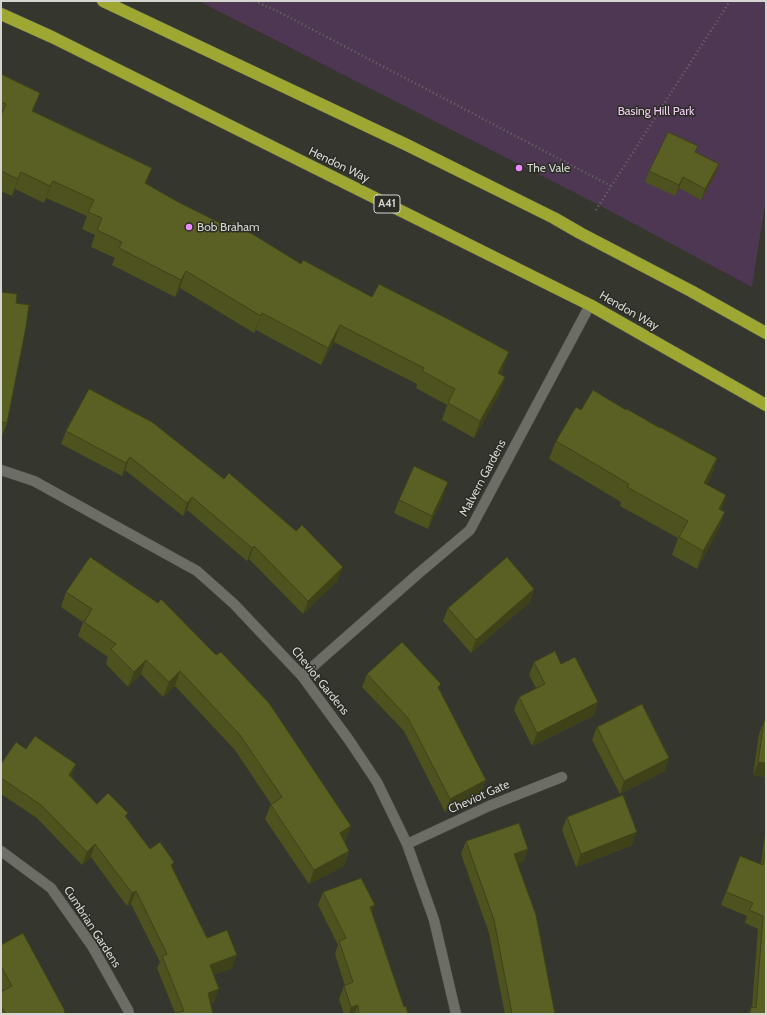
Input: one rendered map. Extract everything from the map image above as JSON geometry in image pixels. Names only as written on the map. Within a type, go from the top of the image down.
[{"type":"highway","points":[[103,1],[393,138],[554,218],[766,333]]},
{"type":"highway","name":"Hendon Way","points":[[1,14],[59,41],[590,305],[766,405]]},
{"type":"street","name":"Malvern Gardens","points":[[302,676],[470,530],[590,305]]},
{"type":"street","name":"Cheviot Gardens","points":[[1,470],[34,481],[197,571],[234,604],[302,676],[350,740],[377,782],[407,844],[434,920],[456,1014]]},
{"type":"street","name":"Cheviot Gate","points":[[407,844],[489,806],[562,777]]},
{"type":"street","name":"Cumbrian Gardens","points":[[1,851],[51,888],[92,946],[129,1014]]},
{"type":"path","points":[[255,1],[288,16],[611,186]]},
{"type":"path","points":[[596,210],[730,1]]},
{"type":"green space","name":"Basing Hill Park","points":[[199,1],[766,1],[766,198],[752,287],[599,205]]},
{"type":"building","points":[[1,74],[40,93],[32,111],[152,168],[145,183],[178,202],[230,228],[233,222],[301,264],[303,260],[372,297],[379,284],[509,352],[498,373],[505,377],[480,421],[448,403],[455,389],[422,371],[424,368],[340,325],[328,348],[262,313],[261,316],[186,271],[181,280],[119,248],[122,242],[97,230],[102,218],[88,212],[94,200],[53,181],[50,186],[21,172],[18,179],[1,171],[1,115],[6,104],[1,102]]},
{"type":"building","points":[[668,132],[698,146],[695,152],[719,164],[705,189],[683,177],[679,185],[649,171]]},
{"type":"building","points":[[1,292],[17,294],[16,303],[29,305],[7,423],[1,422]]},
{"type":"building","points":[[89,389],[152,422],[224,479],[229,473],[296,531],[302,525],[343,567],[308,601],[254,546],[252,548],[192,497],[187,503],[130,457],[126,463],[66,431]]},
{"type":"building","points":[[593,390],[626,410],[627,409],[717,458],[704,483],[726,495],[719,509],[725,512],[703,551],[679,537],[688,521],[627,487],[629,484],[556,441],[576,407],[581,410]]},
{"type":"building","points":[[414,466],[448,482],[432,516],[399,500]]},
{"type":"building","points":[[90,557],[158,603],[161,599],[216,655],[221,652],[269,703],[351,826],[340,833],[349,851],[314,870],[271,805],[282,797],[240,735],[180,671],[169,682],[146,660],[134,672],[111,649],[116,644],[84,622],[92,609],[66,592]]},
{"type":"building","points":[[507,557],[534,589],[476,640],[448,608]]},
{"type":"building","points":[[402,642],[441,684],[438,687],[486,780],[450,799],[408,718],[367,674]]},
{"type":"building","points":[[555,651],[561,664],[575,657],[598,702],[537,733],[519,697],[545,684],[534,662]]},
{"type":"building","points":[[642,704],[669,758],[624,781],[597,727]]},
{"type":"building","points":[[764,721],[766,721],[766,763],[758,762]]},
{"type":"building","points":[[35,736],[76,764],[69,775],[97,804],[108,793],[128,813],[125,816],[150,849],[160,842],[174,862],[171,865],[207,938],[227,930],[237,955],[210,965],[219,989],[208,993],[213,1014],[171,1014],[184,1011],[162,956],[167,954],[136,891],[132,893],[95,844],[87,852],[41,805],[1,778],[1,764],[16,742],[26,749]]},
{"type":"building","points":[[623,795],[637,832],[581,854],[567,817]]},
{"type":"building","points":[[519,823],[528,849],[514,854],[536,915],[555,1014],[512,1014],[494,920],[466,841]]},
{"type":"building","points":[[766,848],[766,1014],[750,1014],[751,1007],[756,1008],[763,916],[749,910],[753,903],[726,892],[740,856],[763,865]]},
{"type":"building","points":[[361,878],[375,905],[370,907],[404,1007],[406,1006],[408,1014],[359,1014],[358,1005],[351,1007],[344,986],[353,982],[339,941],[346,938],[323,892]]},
{"type":"building","points":[[23,933],[64,1009],[65,1014],[6,1014],[1,1006],[1,992],[12,986],[1,966],[1,945]]},
{"type":"place","name":"The Vale","points":[[519,168]]},
{"type":"place","name":"Bob Braham","points":[[189,227]]}]
